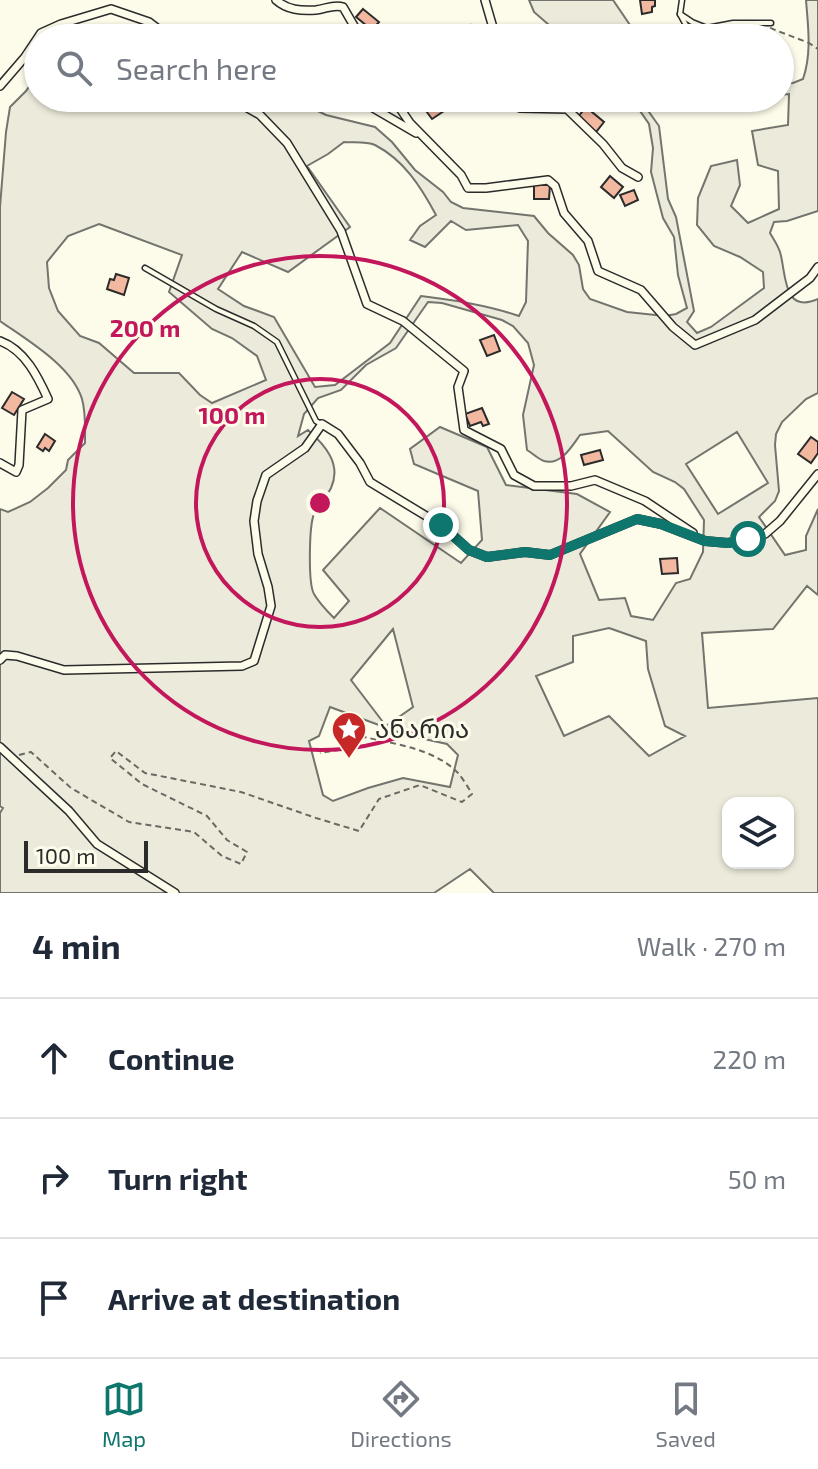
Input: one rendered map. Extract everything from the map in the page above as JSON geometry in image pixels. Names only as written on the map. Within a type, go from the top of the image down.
[{"type":"street","points":[[276,0],[286,8],[315,10],[336,5],[343,7],[353,24]]},
{"type":"street","points":[[485,0],[492,24]]},
{"type":"street","points":[[61,24],[111,9],[152,24]]},
{"type":"street","points":[[0,86],[24,58]]},
{"type":"street","points":[[255,112],[287,143],[341,231],[367,304],[403,321],[464,371],[458,387],[464,430],[501,449],[514,475],[534,486],[571,486],[595,480],[645,501],[705,541]]},
{"type":"street","points":[[380,112],[425,138]]},
{"type":"street","points":[[403,112],[461,175],[468,188],[548,180],[555,186],[564,213],[588,241],[598,271],[641,290],[673,327],[695,345],[755,320],[810,278],[818,267]]},
{"type":"street","points":[[570,112],[622,168],[638,177]]},
{"type":"street","points":[[0,341],[34,369],[48,399],[22,410],[16,472],[0,463]]},
{"type":"street","points":[[0,660],[5,655],[17,656],[64,670],[242,666],[254,661],[271,606],[258,554],[254,521],[257,501],[266,475],[305,448],[322,424],[338,434],[370,482],[441,525],[469,550],[487,557],[525,552],[550,555],[637,519],[661,524],[705,541],[728,543],[765,534],[780,521],[818,474]]},
{"type":"street","points":[[0,747],[69,811],[97,844],[175,893]]},
{"type":"lane","points":[[682,0],[680,14],[685,24]]},
{"type":"lane","points":[[680,14],[697,24]]},
{"type":"lane","points":[[728,24],[771,23]]},
{"type":"lane","points":[[145,268],[216,309],[254,326],[277,342],[316,421],[322,424]]},
{"type":"path","points":[[794,38],[818,49]]},
{"type":"path","points":[[10,757],[31,752],[71,788],[129,822],[194,832],[222,856],[241,864],[247,852],[227,840],[207,816],[142,784],[110,758],[116,751],[145,773],[241,792],[359,831],[379,799],[420,785],[462,802],[472,794],[457,772],[431,754],[396,744],[364,737],[345,749],[320,753]]},
{"type":"shaded area","points":[[529,0],[613,0],[629,24],[548,24],[534,12]]},
{"type":"shaded area","points":[[806,0],[818,0],[818,211],[774,222],[770,233],[779,250],[786,283],[793,298],[799,302],[818,299],[818,393],[806,399],[782,422],[776,434],[779,491],[775,501],[759,517],[785,555],[806,550],[806,536],[818,509],[818,595],[807,586],[773,629],[702,633],[708,708],[818,698],[818,893],[494,893],[470,869],[434,893],[0,893],[0,813],[3,808],[0,806],[0,509],[8,512],[30,502],[66,470],[68,460],[85,443],[84,410],[77,387],[59,365],[0,321],[0,207],[10,107],[24,93],[24,112],[320,112],[375,127],[415,170],[451,202],[463,208],[534,216],[573,255],[579,265],[583,289],[590,299],[627,312],[665,316],[687,308],[678,275],[674,237],[663,218],[651,172],[653,148],[649,124],[641,112],[649,112],[659,126],[668,199],[676,217],[694,311],[687,322],[697,333],[711,327],[764,288],[763,272],[740,257],[714,246],[697,225],[698,198],[711,166],[737,160],[740,185],[731,206],[748,223],[779,209],[778,171],[758,165],[752,131],[788,125],[788,112],[794,112],[794,83],[803,79],[808,49]],"holes":[[[344,142],[371,144],[385,151],[411,175],[424,194],[436,215],[420,226],[410,240],[425,247],[451,221],[466,230],[518,225],[528,241],[526,302],[519,316],[471,303],[421,296],[390,343],[335,385],[315,387],[274,317],[244,306],[218,289],[242,252],[288,272],[350,227],[307,166]],[[99,224],[182,255],[169,292],[212,329],[232,338],[257,356],[266,380],[212,403],[179,373],[134,373],[99,343],[80,336],[58,311],[49,288],[47,262],[68,236]],[[428,302],[502,320],[513,326],[528,343],[534,365],[523,415],[527,450],[544,461],[556,461],[580,435],[608,431],[653,472],[684,489],[704,520],[703,552],[690,579],[676,583],[653,620],[631,616],[625,598],[599,600],[580,554],[610,512],[577,494],[506,485],[487,447],[440,427],[410,449],[414,464],[478,491],[482,540],[461,563],[380,508],[323,570],[349,601],[334,618],[321,604],[314,594],[311,579],[312,520],[331,488],[334,471],[326,449],[308,430],[298,436],[304,414],[318,398],[341,390],[366,365],[396,348]],[[737,432],[768,483],[718,514],[686,464]],[[609,628],[646,641],[648,669],[665,726],[685,736],[649,756],[609,716],[564,736],[536,676],[573,662],[573,636]],[[393,629],[413,707],[386,726],[351,680]],[[330,707],[406,735],[447,744],[458,755],[450,787],[403,778],[333,801],[323,795],[309,741],[319,736]]]},
{"type":"building","points":[[640,0],[655,0],[652,12],[642,14]]},
{"type":"building","points":[[363,9],[379,22],[365,24],[356,17]]},
{"type":"building","points":[[427,112],[442,112],[432,119]]},
{"type":"building","points":[[582,112],[592,112],[604,122],[596,132],[578,117]]},
{"type":"building","points":[[610,176],[623,187],[614,198],[601,187]]},
{"type":"building","points":[[534,185],[550,185],[549,199],[534,199]]},
{"type":"building","points":[[634,190],[638,200],[625,206],[620,195]]},
{"type":"building","points":[[116,274],[129,278],[124,295],[107,289],[110,279],[114,280]]},
{"type":"building","points":[[494,335],[500,351],[487,356],[480,340]]},
{"type":"building","points":[[12,392],[24,399],[14,415],[2,408]]},
{"type":"building","points":[[482,408],[489,424],[483,426],[481,422],[470,426],[465,414]]},
{"type":"building","points":[[45,434],[55,441],[49,451],[37,447]]},
{"type":"building","points":[[811,437],[818,442],[818,453],[811,463],[798,454]]},
{"type":"building","points":[[600,450],[603,460],[584,465],[581,455]]},
{"type":"building","points":[[677,558],[678,573],[662,574],[660,559]]},
{"type":"place","name":"ანარია","points":[[349,760]]},
{"type":"route","points":[[441,525],[469,550],[487,557],[525,552],[550,555],[637,519],[661,524],[705,541],[728,543],[748,539]]}]
